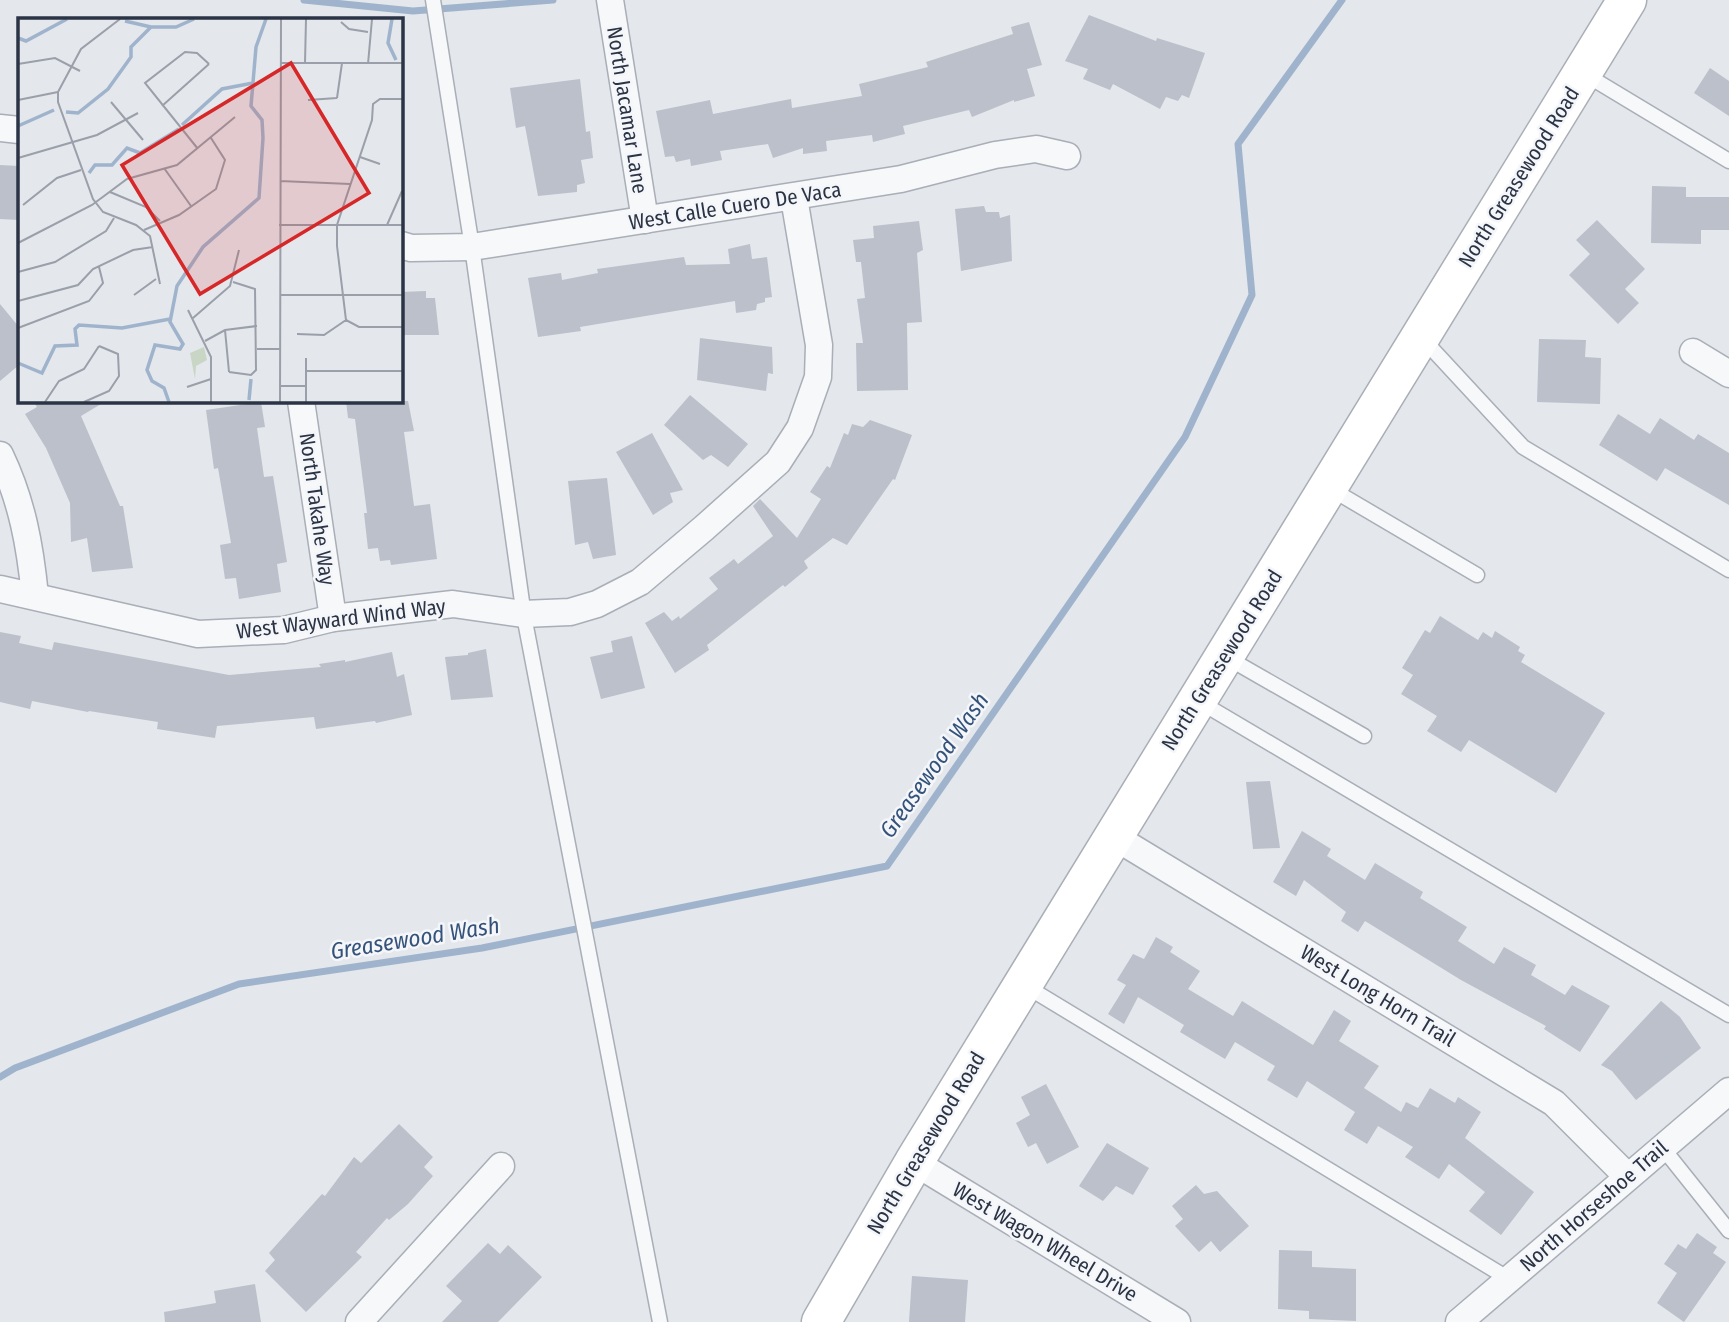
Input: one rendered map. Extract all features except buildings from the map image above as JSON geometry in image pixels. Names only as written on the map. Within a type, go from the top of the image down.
[{"type":"street","name":"North Jacamar Lane","points":[[610,0],[645,220]]},
{"type":"street","name":"North Greasewood Road","points":[[821,1322],[1022,984],[1627,0]]},
{"type":"street","points":[[0,128],[18,130]]},
{"type":"street","name":"West Calle Cuero De Vaca","points":[[402,245],[411,248],[471,247],[794,198],[901,179],[995,155],[1036,149],[1068,156]]},
{"type":"street","name":"West Wayward Wind Way","points":[[0,589],[198,634],[285,630],[333,618],[453,604],[523,614],[570,612],[597,604],[640,582],[778,462],[800,428],[818,377],[819,345],[794,198]]},
{"type":"street","points":[[1693,352],[1729,374]]},
{"type":"street","name":"North Takahe Way","points":[[302,402],[333,618]]},
{"type":"street","points":[[0,455],[15,485],[31,552],[35,596]]},
{"type":"street","name":"West Long Horn Trail","points":[[1113,836],[1553,1103],[1627,1176]]},
{"type":"street","name":"North Horseshoe Trail","points":[[1459,1322],[1729,1091]]},
{"type":"street","name":"West Wagon Wheel Drive","points":[[914,1162],[1177,1322]]},
{"type":"street","points":[[359,1322],[501,1166]]},
{"type":"lane","points":[[433,0],[523,614],[660,1322]]},
{"type":"lane","points":[[1582,73],[1729,161]]},
{"type":"lane","points":[[1421,337],[1522,447],[1729,570]]},
{"type":"lane","points":[[1328,487],[1477,575]]},
{"type":"lane","points":[[1224,656],[1364,736]]},
{"type":"lane","points":[[1196,700],[1729,1015]]},
{"type":"lane","points":[[1022,984],[1509,1279]]},
{"type":"lane","points":[[1662,1147],[1729,1231]]},
{"type":"waterway","points":[[304,0],[413,11],[553,0]]},
{"type":"waterway","name":"Greasewood Wash","points":[[0,1077],[15,1068],[239,984],[482,948],[887,866],[1185,437],[1252,295],[1238,144],[1342,0]]}]
